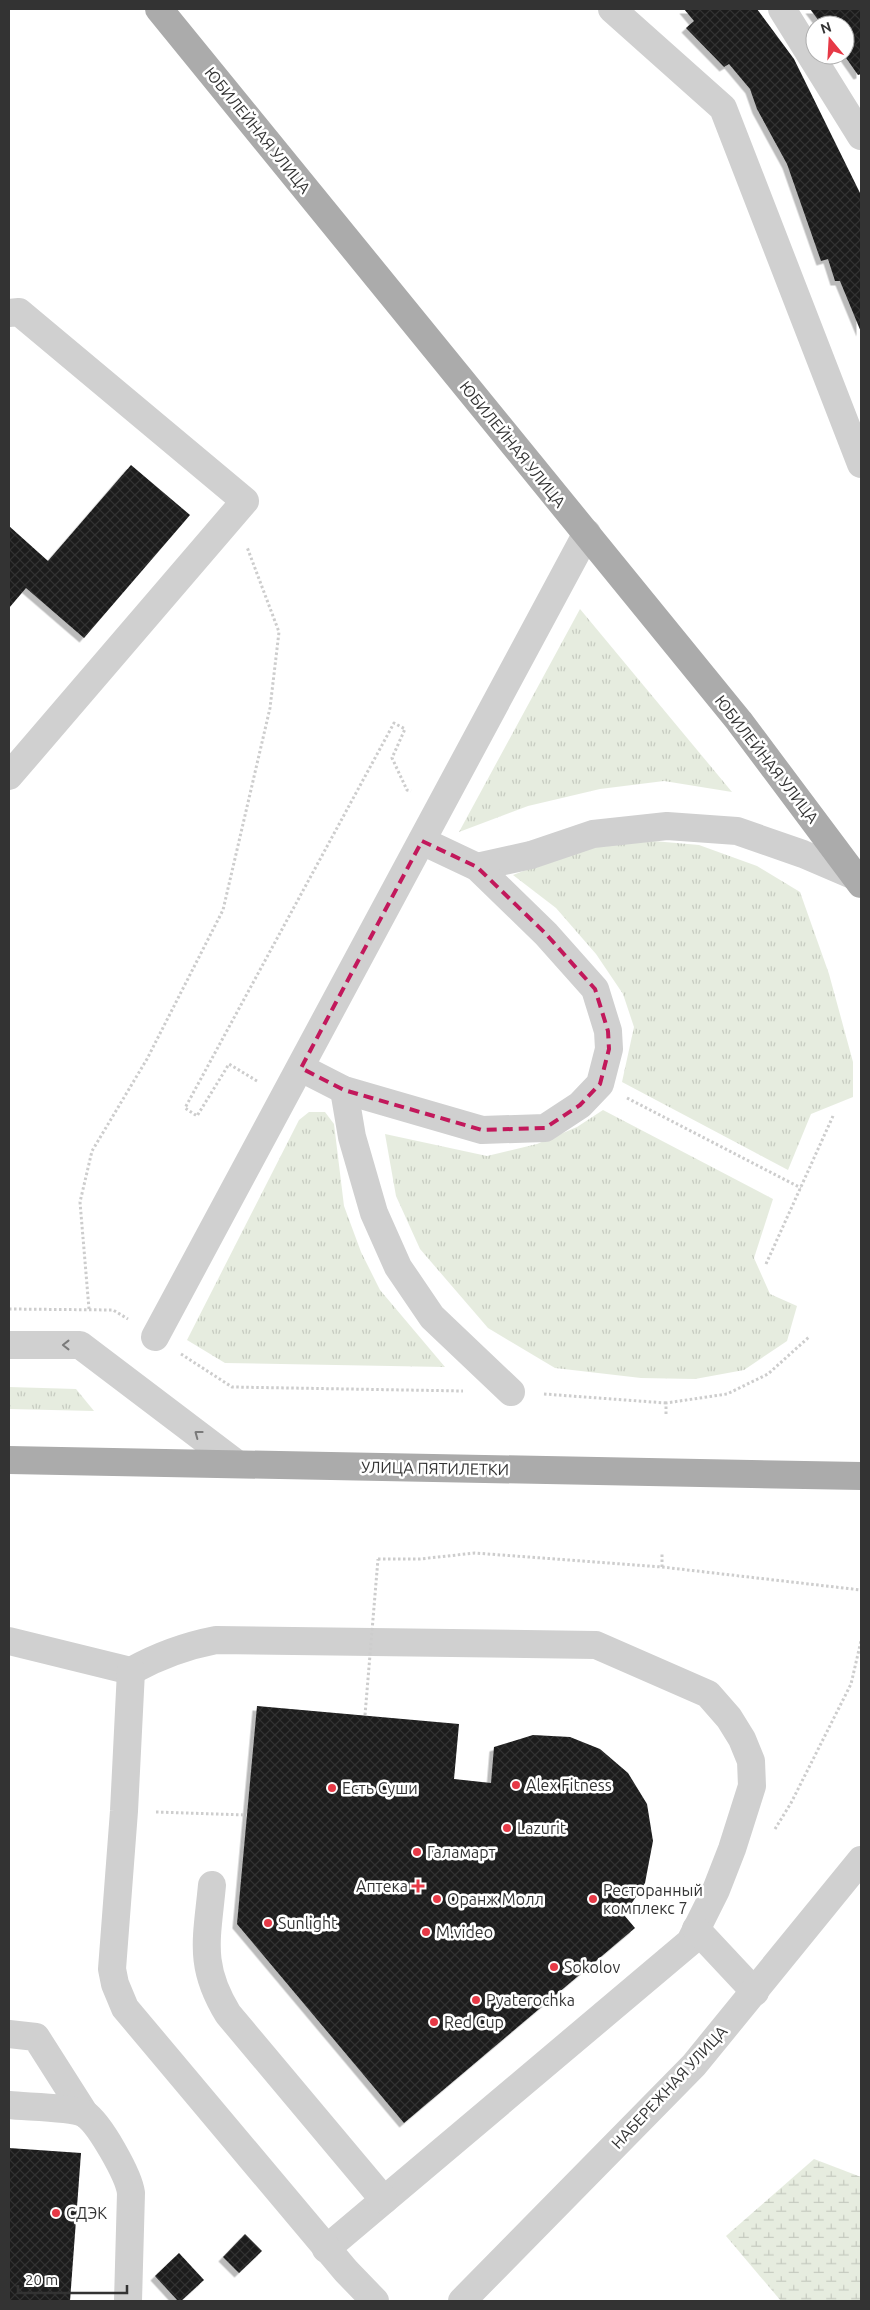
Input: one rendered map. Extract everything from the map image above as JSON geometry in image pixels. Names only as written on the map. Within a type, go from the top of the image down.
[{"type":"main road","name":"ЮБИЛЕЙНАЯ УЛИЦА","points":[[159,9],[739,721],[860,881]]},
{"type":"main road","name":"УЛИЦА ПЯТИЛЕТКИ","points":[[9,1460],[861,1476]]},
{"type":"street","points":[[612,9],[723,108],[861,464]]},
{"type":"street","points":[[782,9],[861,136]]},
{"type":"street","points":[[9,313],[19,312],[245,500],[9,776]]},
{"type":"street","points":[[155,1337],[587,533]]},
{"type":"street","points":[[477,867],[531,855],[592,834],[667,826],[737,831],[803,854],[860,881]]},
{"type":"street","points":[[301,1068],[344,1090],[398,1104],[482,1130],[545,1128],[580,1105],[600,1084],[609,1050],[595,989],[546,934],[477,867],[422,842]]},
{"type":"street","points":[[344,1090],[352,1137],[374,1213],[398,1267],[432,1317],[511,1392]]},
{"type":"street","points":[[9,1345],[80,1345],[237,1464]]},
{"type":"street","points":[[9,1641],[130,1671],[185,1646],[216,1640],[596,1645],[708,1694],[729,1718],[742,1739],[752,1761],[752,1786],[732,1849],[690,1942],[326,2249]]},
{"type":"street","points":[[130,1671],[124,1811],[112,1969],[115,1984],[125,2008],[326,2249],[375,2301]]},
{"type":"street","name":"НАБЕРЕЖНАЯ УЛИЦА","points":[[462,2301],[694,2065],[861,1860]]},
{"type":"street","points":[[212,1885],[206,1956],[210,1977],[217,1996],[228,2014],[384,2200]]},
{"type":"street","points":[[696,1930],[755,1992]]},
{"type":"street","points":[[9,2034],[36,2037],[85,2114],[95,2124],[130,2181],[128,2301]]},
{"type":"street","points":[[9,2105],[71,2110],[85,2114]]},
{"type":"path","points":[[89,1310],[80,1202],[92,1151],[147,1059],[223,910],[270,708],[279,632],[234,514]]},
{"type":"path","points":[[253,1078],[229,1064],[197,1116],[185,1108],[394,723],[405,728],[392,758],[407,790]]},
{"type":"path","points":[[600,1084],[801,1188]]},
{"type":"path","points":[[766,1264],[834,1116]]},
{"type":"path","points":[[9,1308],[113,1310],[232,1387],[511,1392],[666,1403],[727,1394],[768,1374],[809,1337]]},
{"type":"path","points":[[666,1403],[666,1414]]},
{"type":"path","points":[[365,1715],[378,1559],[420,1559],[476,1553],[662,1567],[861,1590]]},
{"type":"path","points":[[662,1554],[662,1567]]},
{"type":"path","points":[[124,1811],[247,1815]]},
{"type":"highlighted area","points":[[422,841],[477,867],[546,934],[595,989],[608,1031],[609,1049],[600,1084],[580,1105],[545,1128],[482,1130],[344,1090],[301,1068]]},
{"type":"green space","points":[[580,609],[732,792],[664,781],[600,789],[528,806],[459,832]]},
{"type":"green space","points":[[642,840],[699,845],[757,866],[800,892],[829,974],[853,1062],[853,1097],[811,1114],[788,1170],[622,1082],[634,1027],[623,994],[596,954],[556,908],[513,875],[581,849]]},
{"type":"green space","points":[[603,1110],[773,1199],[754,1258],[770,1294],[797,1306],[787,1341],[744,1370],[695,1379],[641,1378],[555,1368],[488,1328],[420,1249],[396,1196],[385,1134],[487,1156],[537,1144],[577,1127]]},
{"type":"green space","points":[[309,1112],[325,1112],[334,1124],[344,1206],[361,1252],[380,1290],[445,1367],[225,1363],[187,1340],[299,1120]]},
{"type":"green space","points":[[9,1387],[76,1389],[94,1411],[9,1409]]},
{"type":"green space","points":[[814,2159],[861,2177],[861,2301],[781,2301],[726,2236]]},
{"type":"building","points":[[684,9],[757,9],[794,59],[861,195],[861,332],[840,281],[835,281],[828,259],[821,261],[787,164],[757,109],[750,89],[729,64],[724,67],[686,28],[694,21]]},
{"type":"building","points":[[810,9],[861,9],[861,74],[858,75],[851,65],[855,65],[855,15],[814,15]]},
{"type":"building","points":[[131,465],[190,515],[84,638],[26,588],[9,608],[9,526],[48,561]]},
{"type":"building","name":"Оранж Молл","points":[[257,1706],[459,1724],[454,1779],[491,1783],[494,1747],[533,1735],[570,1737],[600,1749],[628,1773],[647,1804],[653,1841],[645,1883],[624,1915],[635,1928],[404,2123],[237,1924]]},
{"type":"building","points":[[9,2148],[81,2153],[70,2301],[9,2301]]},
{"type":"building","points":[[245,2234],[262,2251],[239,2273],[223,2257]]},
{"type":"building","points":[[179,2253],[204,2280],[181,2301],[178,2301],[155,2276]]},
{"type":"place","name":"Alex Fitness","points":[[516,1785]]},
{"type":"place","name":"Есть Суши","points":[[332,1788]]},
{"type":"place","name":"Lazurit","points":[[507,1828]]},
{"type":"place","name":"Галамарт","points":[[417,1852]]},
{"type":"place","name":"Аптека","points":[[418,1886]]},
{"type":"place","name":"Оранж Молл","points":[[437,1899]]},
{"type":"place","name":"Ресторанный комплекс 7","points":[[593,1899]]},
{"type":"place","name":"Sunlight","points":[[268,1923]]},
{"type":"place","name":"M.video","points":[[426,1932]]},
{"type":"place","name":"Sokolov","points":[[554,1967]]},
{"type":"place","name":"Pyaterochka","points":[[476,2000]]},
{"type":"place","name":"Red Cup","points":[[434,2022]]},
{"type":"place","name":"СДЭК","points":[[56,2213]]}]
